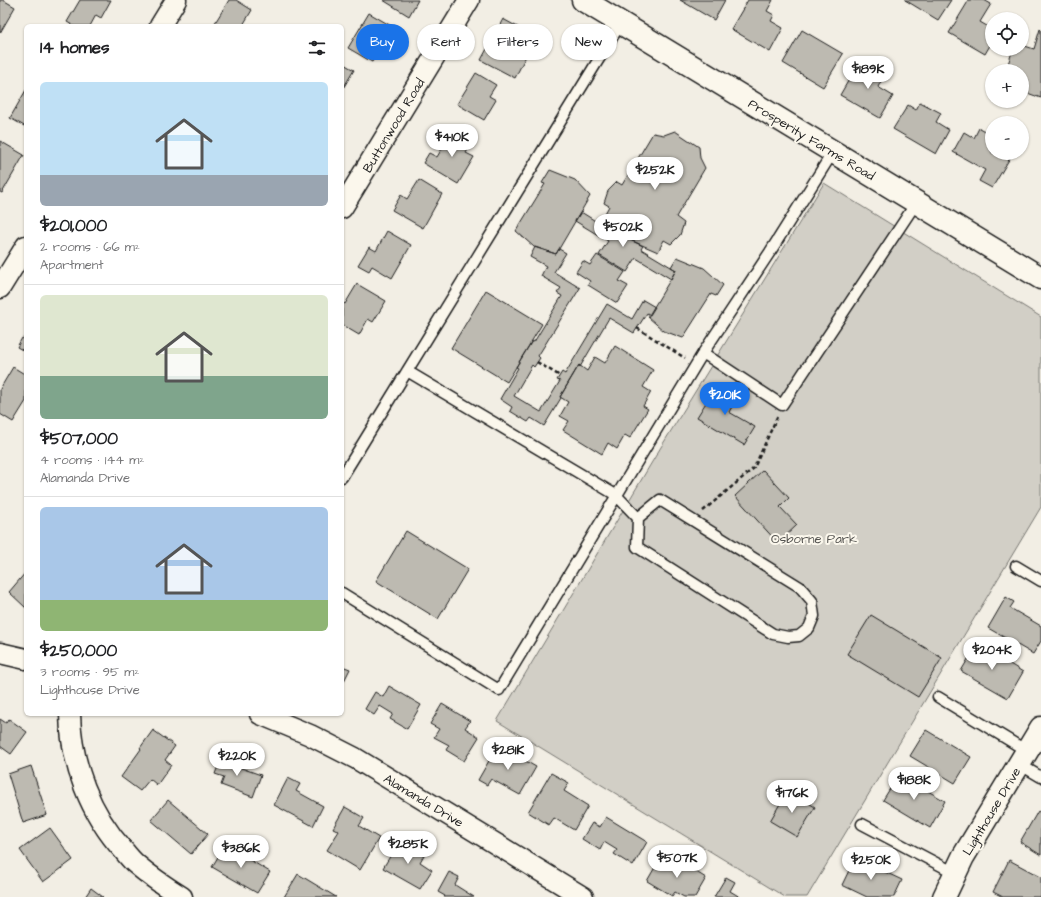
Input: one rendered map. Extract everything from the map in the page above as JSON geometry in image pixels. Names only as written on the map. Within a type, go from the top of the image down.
[{"type":"street","points":[[161,24],[176,0]]},
{"type":"street","name":"Buttonwood Road","points":[[344,205],[469,0]]},
{"type":"street","name":"Prosperity Farms Road","points":[[583,0],[1041,278]]},
{"type":"street","points":[[0,288],[24,249]]},
{"type":"street","points":[[0,653],[24,659]]},
{"type":"street","points":[[70,716],[70,727],[75,757],[83,785],[99,818],[116,842],[135,864],[158,882],[182,897]]},
{"type":"street","name":"Alamanda Drive","points":[[265,716],[310,735],[355,758],[583,897]]},
{"type":"street","name":"Lighthouse Drive","points":[[944,897],[963,857],[1041,728]]},
{"type":"lane","points":[[344,475],[621,23]]},
{"type":"lane","points":[[344,594],[499,690],[696,364],[770,252],[833,152]]},
{"type":"lane","points":[[703,353],[782,405],[916,203]]},
{"type":"lane","points":[[407,371],[616,495],[638,518],[637,547],[773,634],[788,637],[800,636],[809,628],[814,616],[812,601],[800,587],[660,500],[638,518]]},
{"type":"lane","points":[[1016,566],[1041,581]]},
{"type":"lane","points":[[938,697],[1023,757],[1041,777]]},
{"type":"lane","points":[[862,824],[955,873]]},
{"type":"path","points":[[637,328],[696,364]]},
{"type":"path","points":[[537,362],[560,376]]},
{"type":"path","points":[[692,520],[754,468],[782,405]]},
{"type":"green space","name":"Osborne Park","points":[[824,183],[1041,317],[1041,507],[807,897],[785,897],[497,721],[661,447]]},
{"type":"building","points":[[0,0],[3,0],[15,7],[0,33]]},
{"type":"building","points":[[80,0],[111,0],[101,18],[96,15],[91,24],[70,24],[67,22]]},
{"type":"building","points":[[229,0],[236,0],[252,10],[244,24],[214,24]]},
{"type":"building","points":[[383,0],[418,0],[409,16]]},
{"type":"building","points":[[680,0],[725,0],[714,20]]},
{"type":"building","points":[[748,0],[773,0],[767,11],[774,15],[771,21],[783,28],[770,52],[731,29]]},
{"type":"building","points":[[905,0],[951,0],[938,20]]},
{"type":"building","points":[[969,0],[984,0],[991,4],[980,22],[985,25],[985,54],[949,33]]},
{"type":"building","points":[[369,13],[388,24],[362,24]]},
{"type":"building","points":[[503,19],[512,24],[500,24]]},
{"type":"building","points":[[1040,29],[1041,98],[1029,94],[1029,64],[1008,64],[1011,56],[1029,56],[1029,47],[1034,49]]},
{"type":"building","points":[[802,30],[843,54],[823,87],[783,63]]},
{"type":"building","points":[[356,35],[356,53],[348,48]]},
{"type":"building","points":[[483,56],[483,60],[524,60],[515,78],[481,60]]},
{"type":"building","points":[[873,62],[887,70],[878,87],[893,96],[880,118],[840,95],[858,64],[868,70]]},
{"type":"building","points":[[344,64],[354,70],[344,87]]},
{"type":"building","points":[[476,73],[496,85],[489,96],[496,100],[484,120],[457,104]]},
{"type":"building","points":[[24,94],[24,126],[10,118]]},
{"type":"building","points":[[920,102],[941,113],[936,122],[949,130],[936,154],[893,129],[908,105],[916,110]]},
{"type":"building","points":[[979,128],[985,131],[985,160],[1009,160],[992,188],[979,181],[985,170],[953,152],[964,132],[974,138]]},
{"type":"building","points":[[453,130],[473,141],[466,153],[474,157],[458,184],[423,163],[429,153],[437,157]]},
{"type":"building","points":[[675,131],[699,147],[700,158],[705,168],[676,217],[684,223],[680,235],[671,244],[664,240],[658,252],[628,239],[602,219],[609,206],[604,203],[608,191],[617,182],[622,185],[653,133],[664,135]]},
{"type":"building","points":[[0,141],[24,155],[2,193],[0,192]]},
{"type":"building","points":[[550,170],[575,180],[590,196],[556,254],[534,247],[516,231],[545,184],[542,183]]},
{"type":"building","points":[[419,180],[442,194],[423,228],[392,210],[401,195],[407,199]]},
{"type":"building","points":[[581,212],[613,232],[615,229],[628,239],[643,246],[641,249],[676,270],[671,279],[636,258],[627,272],[599,255],[608,241],[575,221]]},
{"type":"building","points":[[387,231],[411,245],[392,278],[372,266],[369,271],[358,265],[369,247],[376,251]]},
{"type":"building","points":[[535,247],[556,254],[559,249],[566,253],[554,272],[580,288],[538,356],[540,358],[534,367],[532,365],[514,396],[541,412],[560,381],[557,380],[562,372],[565,374],[607,304],[632,319],[643,300],[655,307],[650,315],[647,313],[634,333],[609,318],[580,367],[579,365],[544,426],[531,418],[528,422],[510,411],[512,407],[500,399],[518,368],[516,367],[532,341],[534,342],[562,296],[557,293],[561,288],[541,276],[546,266],[530,257]]},
{"type":"building","points":[[597,255],[625,272],[619,281],[628,286],[617,303],[588,285],[590,281],[576,272],[583,261],[590,265]]},
{"type":"building","points":[[677,257],[704,268],[723,285],[716,296],[711,294],[683,338],[664,331],[648,317],[676,270],[671,267]]},
{"type":"building","points":[[357,284],[386,301],[373,322],[368,319],[359,335],[344,326],[344,303],[345,304]]},
{"type":"building","points":[[486,290],[542,324],[507,382],[451,348]]},
{"type":"building","points":[[22,338],[24,339],[24,351],[17,347]]},
{"type":"building","points":[[615,346],[653,370],[643,387],[651,392],[643,406],[648,409],[630,438],[625,435],[617,449],[608,443],[602,454],[563,430],[569,421],[560,416],[568,402],[560,397],[579,365],[587,371],[595,357],[605,363]]},
{"type":"building","points":[[13,367],[24,374],[24,404],[13,422],[0,414],[0,389]]},
{"type":"building","points":[[717,385],[737,398],[729,412],[755,427],[744,445],[697,417]]},
{"type":"building","points":[[763,470],[789,498],[780,507],[797,525],[778,543],[735,496]]},
{"type":"building","points":[[406,531],[468,569],[438,619],[376,581]]},
{"type":"building","points":[[24,574],[24,606],[9,592]]},
{"type":"building","points":[[1006,597],[1014,602],[1010,608],[1041,626],[1041,641],[1033,654],[988,628]]},
{"type":"building","points":[[871,615],[942,658],[918,697],[847,654]]},
{"type":"building","points":[[977,644],[1023,672],[1008,698],[961,671]]},
{"type":"building","points":[[344,667],[350,669],[344,681]]},
{"type":"building","points":[[389,686],[421,705],[407,729],[390,719],[393,714],[380,706],[374,715],[365,709],[375,692],[383,697]]},
{"type":"building","points":[[442,704],[470,721],[465,728],[479,737],[464,761],[446,750],[449,745],[434,737],[439,729],[430,724]]},
{"type":"building","points":[[0,719],[6,723],[9,719],[27,732],[11,754],[0,746]]},
{"type":"building","points":[[153,730],[175,746],[165,760],[171,765],[157,785],[150,779],[140,791],[121,777]]},
{"type":"building","points":[[926,730],[971,757],[955,783],[910,756]]},
{"type":"building","points":[[498,745],[536,767],[520,795],[491,779],[487,785],[478,780]]},
{"type":"building","points":[[223,753],[233,756],[230,764],[261,775],[253,797],[221,785],[224,777],[215,774]]},
{"type":"building","points":[[31,766],[47,815],[23,823],[8,774]]},
{"type":"building","points":[[551,773],[569,783],[564,791],[588,806],[574,830],[554,818],[549,825],[528,812]]},
{"type":"building","points":[[899,774],[945,801],[930,828],[883,800]]},
{"type":"building","points":[[288,778],[300,784],[296,791],[323,806],[313,826],[274,805]]},
{"type":"building","points":[[788,790],[815,807],[797,837],[770,821]]},
{"type":"building","points":[[168,800],[208,834],[191,854],[151,820]]},
{"type":"building","points":[[345,807],[364,818],[359,826],[379,838],[360,870],[327,850],[339,831],[333,828]]},
{"type":"building","points":[[1038,811],[1041,813],[1041,855],[1020,842]]},
{"type":"building","points":[[606,817],[647,842],[633,866],[614,854],[617,850],[604,842],[600,850],[582,839],[592,823],[600,827]]},
{"type":"building","points":[[50,828],[73,860],[43,882],[20,850]]},
{"type":"building","points":[[400,840],[424,855],[420,862],[432,870],[420,889],[383,868]]},
{"type":"building","points":[[225,845],[270,872],[257,893],[212,867]]},
{"type":"building","points":[[672,857],[706,878],[695,897],[684,897],[675,892],[672,896],[647,881],[658,862],[666,867]]},
{"type":"building","points":[[855,858],[902,880],[894,897],[867,897],[842,885]]},
{"type":"building","points":[[1009,860],[1041,877],[1041,897],[1003,897],[993,892]]},
{"type":"building","points":[[449,872],[459,877],[455,885],[474,897],[444,897],[445,896],[438,892]]},
{"type":"building","points":[[298,874],[336,897],[284,897]]},
{"type":"building","points":[[726,877],[735,882],[730,891],[740,897],[714,897]]},
{"type":"building","points":[[91,888],[103,897],[85,897]]}]
